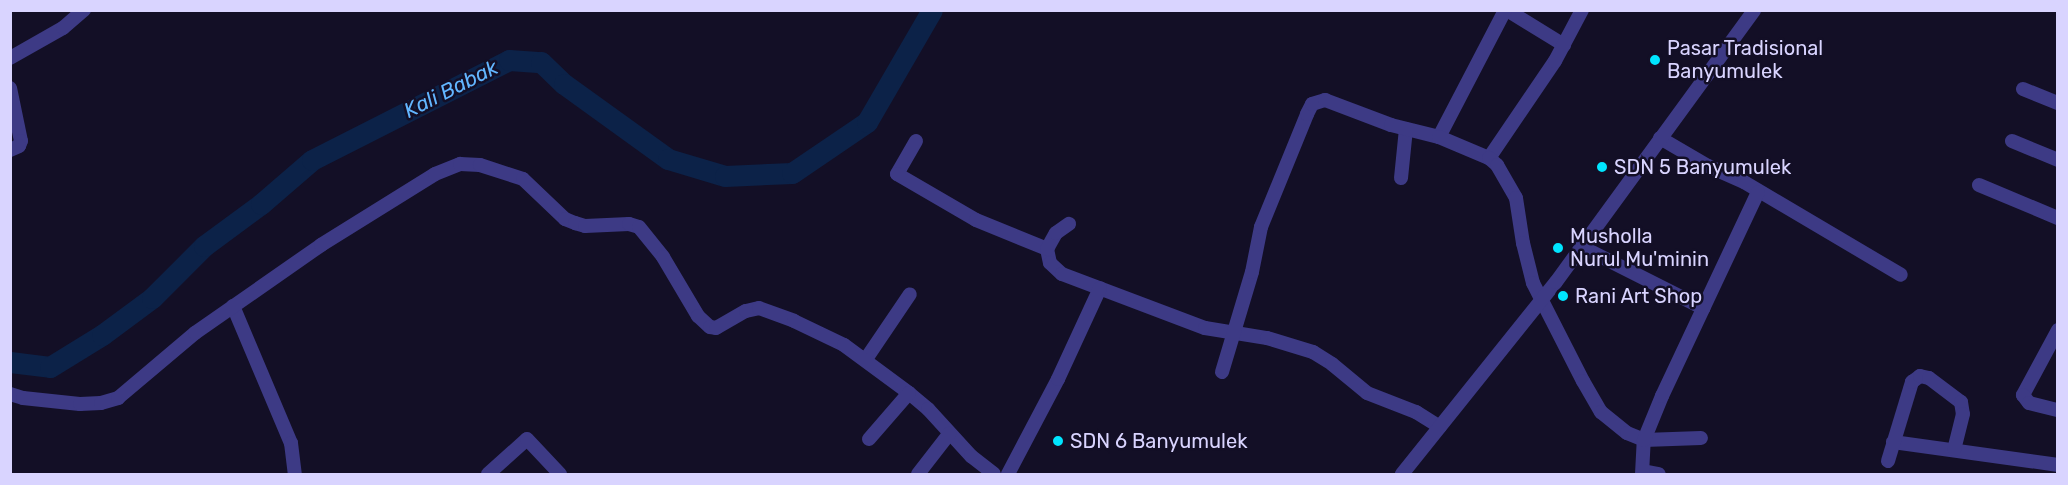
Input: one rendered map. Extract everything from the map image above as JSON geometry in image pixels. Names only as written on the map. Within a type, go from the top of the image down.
[{"type":"street","points":[[10,58],[63,28],[84,10]]},
{"type":"street","points":[[1439,137],[1506,10],[1564,45]]},
{"type":"street","points":[[1489,158],[1514,125],[1564,45],[1582,10]]},
{"type":"street","points":[[1404,474],[1582,247],[1754,10]]},
{"type":"street","points":[[10,88],[21,141],[19,146],[10,150]]},
{"type":"street","points":[[2023,89],[2058,103]]},
{"type":"street","points":[[1222,372],[1235,332],[1261,227],[1312,104],[1325,100],[1406,129],[1439,137],[1489,158],[1503,174],[1516,198],[1528,266],[1541,300],[1601,412],[1627,433],[1644,440],[1701,438]]},
{"type":"street","points":[[1401,178],[1406,129]]},
{"type":"street","points":[[1660,138],[1901,275]]},
{"type":"street","points":[[916,141],[897,174],[976,219],[1047,249]]},
{"type":"street","points":[[2012,141],[2058,160]]},
{"type":"street","points":[[10,394],[34,400],[80,404],[101,403],[118,398],[195,333],[297,260],[435,174],[459,164],[480,165],[523,180],[565,219],[575,224],[585,226],[629,224],[639,227],[663,257],[698,316],[710,327],[716,328],[746,311],[759,308],[794,321],[866,359],[928,409],[949,434],[994,474]]},
{"type":"street","points":[[1979,185],[2058,218]]},
{"type":"street","points":[[1659,474],[1643,473],[1644,440],[1702,308],[1758,192]]},
{"type":"street","points":[[1069,224],[1056,233],[1047,249],[1048,260],[1056,270],[1205,328],[1235,332],[1313,352],[1332,364],[1367,393],[1416,412],[1440,427]]},
{"type":"street","points":[[1582,247],[1702,308]]},
{"type":"street","points":[[1008,474],[1058,379],[1100,288]]},
{"type":"street","points":[[866,359],[910,294]]},
{"type":"street","points":[[233,306],[291,443],[295,474]]},
{"type":"street","points":[[2058,330],[2024,388],[2023,396],[2029,403],[2058,410]]},
{"type":"street","points":[[2043,356],[2058,357]]},
{"type":"street","points":[[1888,461],[1912,382],[1922,376],[1929,378],[1961,402],[1962,414],[1954,449]]},
{"type":"street","points":[[869,439],[909,393]]},
{"type":"street","points":[[918,474],[949,434]]},
{"type":"street","points":[[488,474],[527,439],[560,474]]},
{"type":"street","points":[[1893,442],[2058,465]]},
{"type":"waterway","name":"Kali Babak","points":[[10,362],[50,367],[102,335],[152,298],[204,246],[261,204],[312,160],[509,60],[541,62],[564,84],[668,159],[725,176],[792,173],[867,122],[932,10]]},
{"type":"place","name":"Pasar Tradisional Banyumulek","points":[[1655,60]]},
{"type":"place","name":"SDN 5 Banyumulek","points":[[1602,167]]},
{"type":"place","name":"Musholla Nurul Mu'minin","points":[[1558,248]]},
{"type":"place","name":"Rani Art Shop","points":[[1563,296]]},
{"type":"place","name":"SDN 6 Banyumulek","points":[[1058,441]]}]
